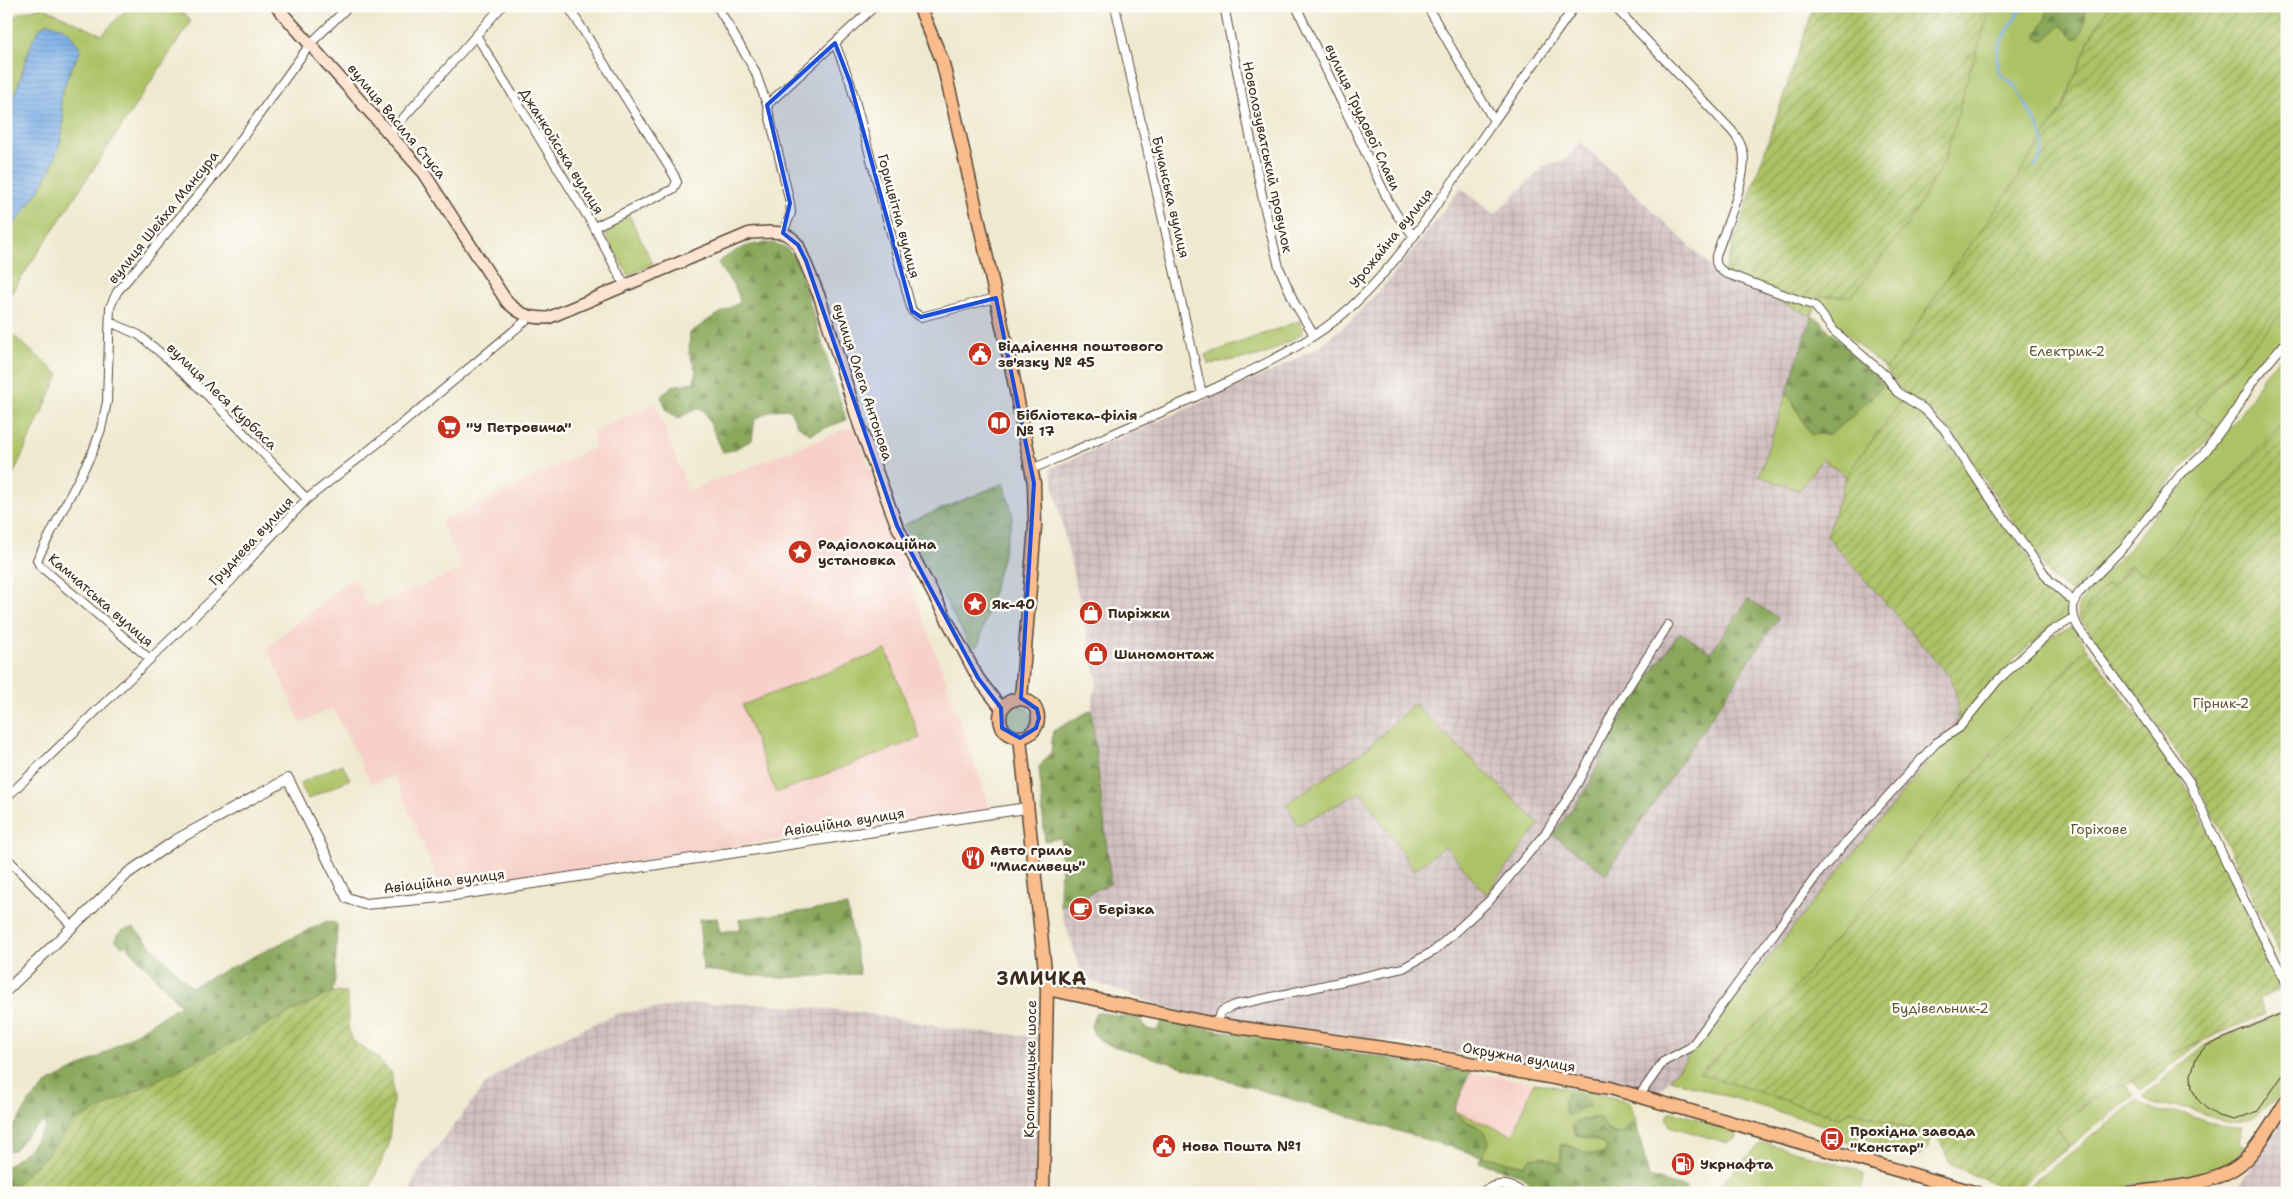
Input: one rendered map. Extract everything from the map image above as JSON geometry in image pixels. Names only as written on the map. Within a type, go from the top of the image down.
[{"type":"main road","name":"вулиця Василя Стуса","points":[[276,6],[390,133],[435,189],[508,302],[518,312],[529,318]]},
{"type":"main road","points":[[919,6],[934,38],[944,68],[996,298],[1034,483],[1035,526],[1021,698]]},
{"type":"main road","points":[[529,318],[548,318],[750,233],[782,233]]},
{"type":"main road","name":"вулиця Олега Антонова","points":[[782,233],[792,238],[806,261],[820,298],[859,424],[897,526],[978,678],[1001,708]]},
{"type":"main road","points":[[1021,698],[1030,702],[1037,709],[1039,718],[1036,728],[1030,735],[1020,738],[1010,735],[1002,728],[999,718],[1001,708],[1010,700],[1021,698]]},
{"type":"main road","name":"Кропивницьке шосе","points":[[1020,738],[1026,808],[1047,989],[1043,1193]]},
{"type":"main road","name":"Окружна вулиця","points":[[1047,989],[1215,1024],[1407,1052],[1610,1088],[1977,1193]]},
{"type":"main road","points":[[2129,1193],[2201,1182],[2220,1176],[2234,1168],[2253,1152],[2287,1100]]},
{"type":"street","name":"вулиця Шейха Мансура","points":[[37,558],[93,451],[101,429],[107,402],[110,307],[117,292],[222,166],[311,43],[349,6]]},
{"type":"street","points":[[390,133],[502,6]]},
{"type":"street","name":"Джанкойська вулиця","points":[[476,35],[594,227],[673,189],[677,182],[674,174],[568,6]]},
{"type":"street","points":[[717,6],[752,64],[767,105],[790,203],[791,213],[782,233]]},
{"type":"street","points":[[767,105],[875,6]]},
{"type":"street","name":"Бучанська вулиця","points":[[1115,6],[1202,394]]},
{"type":"street","name":"Новолозуватський провулок","points":[[1224,6],[1264,205],[1279,267],[1295,304],[1314,335]]},
{"type":"street","name":"вулиця Трудової Слави","points":[[1296,6],[1388,200],[1413,235]]},
{"type":"street","points":[[1427,6],[1494,121]]},
{"type":"street","name":"Урожайна вулиця","points":[[1032,470],[1276,359],[1314,335],[1351,306],[1413,235],[1575,6]]},
{"type":"street","points":[[1614,6],[1732,131],[1743,151],[1743,170],[1716,256],[1716,265],[1719,269],[1815,306],[1834,331],[1885,375],[1897,392],[1924,409],[1944,429],[1981,486],[2049,580],[2074,602]]},
{"type":"street","name":"Горицвітна вулиця","points":[[835,43],[850,82],[912,311],[921,317],[996,298]]},
{"type":"street","points":[[594,227],[625,286]]},
{"type":"street","name":"Груднева вулиця","points":[[6,798],[229,583],[307,499],[398,428],[529,318]]},
{"type":"street","name":"вулиця Леся Курбаса","points":[[110,322],[139,335],[176,366],[207,394],[307,499]]},
{"type":"street","points":[[2287,341],[2253,380],[2236,410],[2202,456],[2181,474],[2125,546],[2083,588],[2074,602],[2073,618],[2189,781],[2287,984]]},
{"type":"street","name":"Камчатська вулиця","points":[[37,558],[40,566],[150,659]]},
{"type":"street","points":[[1639,1096],[1663,1062],[1691,1047],[1757,954],[1826,864],[1936,743],[1959,728],[1998,680],[2050,632],[2073,618]]},
{"type":"street","points":[[1215,1024],[1222,1010],[1235,1005],[1403,968],[1434,950],[1490,900],[1547,831],[1578,782],[1616,706],[1668,625]]},
{"type":"street","name":"Авіаційна вулиця","points":[[6,991],[128,873],[176,840],[288,780],[347,898],[365,904],[461,894],[1026,808]]},
{"type":"street","points":[[6,857],[72,926]]},
{"type":"street","points":[[1480,1193],[1492,1185],[1513,1185],[1522,1193]]},
{"type":"highlighted area","points":[[835,43],[850,82],[912,311],[921,317],[996,298],[1034,483],[1021,698],[1037,709],[1039,718],[1036,728],[1020,738],[1002,728],[1001,708],[978,678],[897,526],[806,261],[798,245],[783,233],[790,203],[767,105]]},
{"type":"shaded area","points":[[1581,142],[1722,277],[1812,316],[1759,475],[1821,459],[1846,476],[1827,536],[1950,677],[1958,698],[1959,711],[1956,727],[1657,1095],[1611,1081],[1396,1042],[1181,1013],[1083,978],[1060,907],[1111,882],[1091,710],[1097,679],[1050,469],[1279,368],[1320,346],[1355,317],[1394,274],[1461,188],[1494,215],[1544,166],[1564,161]]},
{"type":"shaded area","points":[[655,403],[688,491],[854,426],[892,528],[990,808],[442,890],[394,775],[371,784],[333,708],[301,723],[267,647],[353,578],[369,607],[462,570],[441,522],[595,447],[593,432]]},
{"type":"shaded area","points":[[701,1003],[761,1004],[856,1012],[961,1030],[1038,1037],[1036,1193],[409,1193],[419,1170],[485,1085],[528,1053],[619,1013]]},
{"type":"shaded area","points":[[1470,1072],[1534,1083],[1513,1135],[1454,1111]]},
{"type":"shaded area","points":[[2287,1113],[2287,1193],[2234,1193]]},
{"type":"green space","points":[[129,6],[175,6],[191,21],[6,301],[6,233],[35,196],[51,167],[61,137],[63,119],[62,92],[81,49],[29,49],[16,92],[6,110],[6,33],[17,14],[42,7],[102,35]]},
{"type":"green space","points":[[1814,6],[1992,6],[1970,70],[1945,160],[1909,222],[1852,296],[1820,296],[1812,316],[1722,277]]},
{"type":"green space","points":[[1992,6],[2049,6],[2045,20],[2036,37],[2043,41],[2061,25],[2073,38],[2085,21],[2084,6],[2110,6],[2090,38],[2062,109],[1998,207],[1950,273],[1907,341],[1886,369],[1835,324],[1817,303],[1965,84]]},
{"type":"green space","points":[[2049,6],[2084,6],[2083,27],[2078,38],[2073,38],[2061,25],[2043,41],[2036,37],[2045,20]]},
{"type":"green space","name":"Електрик-2","points":[[2110,6],[2287,6],[2287,307],[2194,412],[2218,428],[2179,471],[2124,542],[2072,594],[2053,579],[1947,426],[1925,406],[1900,389],[1886,369],[1907,341],[1950,273],[1998,207],[2062,109],[2090,38]]},
{"type":"green space","points":[[629,215],[653,264],[628,275],[604,232],[605,228]]},
{"type":"green space","points":[[763,243],[785,247],[798,264],[846,420],[810,434],[797,425],[790,409],[773,410],[755,419],[752,440],[733,450],[723,452],[704,410],[696,409],[679,418],[667,411],[661,396],[672,386],[694,382],[696,370],[689,354],[690,333],[740,302],[734,286],[718,263],[739,249]]},
{"type":"green space","points":[[2287,307],[2287,337],[2250,379],[2234,409],[2218,428],[2194,413]]},
{"type":"green space","points":[[1812,316],[1821,321],[1828,330],[1882,378],[1884,385],[1856,413],[1830,434],[1810,434],[1787,391]]},
{"type":"green space","points":[[1299,321],[1304,333],[1264,355],[1208,364],[1205,355]]},
{"type":"green space","points":[[6,329],[59,375],[6,490]]},
{"type":"green space","points":[[2287,350],[2287,418],[2144,575],[2130,565],[2112,586],[2107,584],[2079,617],[2077,610],[2079,604],[2096,581],[2129,549],[2184,476],[2207,455],[2242,413],[2264,375]]},
{"type":"green space","points":[[1884,385],[1901,401],[1846,476],[1822,459],[1799,491],[1759,476],[1787,391],[1810,434],[1830,434],[1856,413]]},
{"type":"green space","points":[[1901,401],[1921,412],[1940,431],[2046,582],[2070,604],[2068,617],[2021,653],[1994,681],[1956,727],[1958,701],[1950,677],[1827,536],[1846,476]]},
{"type":"green space","name":"Гірник-2","points":[[2287,418],[2287,969],[2194,776],[2079,617],[2107,584],[2112,586],[2131,565],[2144,575]]},
{"type":"green space","points":[[1004,483],[1013,517],[979,644],[974,648],[968,642],[903,525]]},
{"type":"green space","points":[[1748,599],[1778,618],[1606,874],[1553,835],[1587,788],[1624,712],[1680,632],[1711,652]]},
{"type":"green space","points":[[2073,627],[2086,647],[1967,782],[1782,1003],[1699,1073],[1841,1118],[1851,1110],[1932,1137],[1928,1148],[1920,1156],[1863,1139],[1855,1144],[1841,1139],[1843,1131],[1670,1079],[1947,738],[2000,683],[2051,636]]},
{"type":"green space","points":[[2086,647],[2164,751],[2184,782],[2282,986],[2279,990],[2259,998],[2265,1014],[2171,1054],[2133,1082],[2110,1087],[2057,1125],[2069,1147],[2012,1192],[1951,1165],[1939,1139],[1851,1110],[1841,1118],[1698,1073],[1782,1003],[1967,782]]},
{"type":"green space","points":[[886,650],[920,738],[776,793],[742,705]]},
{"type":"green space","points":[[1414,704],[1540,824],[1486,894],[1445,846],[1414,870],[1361,792],[1298,825],[1286,804],[1366,749]]},
{"type":"green space","points":[[1019,706],[1028,709],[1031,718],[1028,727],[1019,730],[1010,727],[1007,718],[1010,709]]},
{"type":"green space","points":[[1091,710],[1111,883],[1060,907],[1061,838],[1045,841],[1039,767],[1051,753],[1053,731]]},
{"type":"green space","points":[[342,764],[350,779],[308,799],[300,783]]},
{"type":"green space","points":[[847,906],[860,974],[778,978],[703,970],[699,919],[717,918],[720,932],[741,929],[739,919]]},
{"type":"green space","points":[[327,921],[337,924],[335,980],[332,992],[74,1122],[45,1157],[12,1188],[6,1189],[6,1167],[27,1151],[47,1125],[42,1123],[29,1133],[14,1150],[6,1151],[6,1132],[17,1122],[30,1101],[49,1082],[97,1058],[180,1005],[126,945],[122,947],[115,940],[120,932],[134,928],[191,987]]},
{"type":"green space","points":[[332,992],[347,993],[349,1033],[354,1042],[375,1056],[392,1074],[393,1103],[388,1147],[368,1193],[6,1193],[6,1189],[12,1188],[45,1157],[74,1122]]},
{"type":"green space","points":[[2287,1006],[2287,1086],[2273,1102],[2251,1118],[2231,1123],[2181,1107],[2150,1103],[2142,1097],[2205,1045],[2280,1013]]},
{"type":"green space","points":[[1096,1012],[1140,1019],[1145,1028],[1156,1031],[1162,1021],[1470,1072],[1454,1111],[1463,1120],[1482,1130],[1487,1135],[1489,1144],[1482,1156],[1524,1166],[1531,1158],[1544,1156],[1558,1164],[1561,1160],[1561,1145],[1571,1146],[1585,1153],[1605,1153],[1607,1148],[1604,1145],[1593,1138],[1576,1135],[1572,1126],[1585,1119],[1597,1118],[1611,1132],[1617,1134],[1622,1133],[1630,1125],[1637,1126],[1649,1177],[1687,1188],[1683,1193],[1539,1193],[1521,1175],[1479,1162],[1481,1156],[1103,1043],[1094,1034],[1091,1026]]},
{"type":"green space","points":[[2203,1040],[2140,1091],[2133,1082],[2171,1054]]},
{"type":"green space","points":[[1534,1083],[1589,1092],[1628,1101],[1631,1104],[1637,1126],[1632,1124],[1624,1131],[1615,1133],[1608,1131],[1603,1123],[1593,1117],[1574,1123],[1572,1126],[1574,1134],[1595,1140],[1607,1148],[1605,1153],[1591,1154],[1571,1146],[1561,1145],[1561,1160],[1558,1164],[1551,1160],[1524,1166],[1481,1156],[1476,1125],[1465,1121],[1454,1111],[1513,1135]]},
{"type":"green space","points":[[2125,1084],[2134,1096],[2069,1147],[2057,1125],[2111,1087]]},
{"type":"green space","points":[[1567,1093],[1583,1097],[1590,1104],[1589,1107],[1566,1115],[1563,1101]]},
{"type":"green space","points":[[2138,1100],[2147,1107],[2158,1111],[2178,1112],[2226,1127],[2242,1128],[2238,1141],[2246,1148],[2232,1161],[2201,1175],[2080,1193],[2020,1193]]},
{"type":"green space","points":[[1670,1112],[1731,1129],[1736,1135],[1735,1139],[1727,1143],[1670,1126],[1666,1119]]},
{"type":"green space","points":[[1766,1143],[1858,1170],[1863,1175],[1861,1193],[1749,1193],[1728,1188],[1720,1193],[1711,1193],[1759,1145]]},
{"type":"water","points":[[48,23],[66,29],[81,49],[62,92],[63,119],[61,137],[51,167],[35,196],[6,233],[6,110],[16,92],[33,39],[40,28]]},
{"type":"waterway","points":[[2023,6],[1998,46],[1997,59],[1999,72],[2015,86],[2040,130],[2044,146],[2041,157],[2035,166]]},
{"type":"tram line","points":[[2287,1011],[2206,1046],[2196,1058],[2191,1075],[2192,1088],[2197,1099],[2207,1109],[2218,1116],[2234,1120],[2258,1111],[2287,1069]]},
{"type":"place","name":"Відділення поштового зв'язку № 45","points":[[980,354]]},
{"type":"place","name":"Бібліотека-філія № 17","points":[[999,423]]},
{"type":"place","name":"\"У Петровича\"","points":[[449,427]]},
{"type":"place","name":"Радіолокаційна установка","points":[[800,552]]},
{"type":"place","name":"Як-40","points":[[975,604]]},
{"type":"place","name":"Пиріжки","points":[[1091,613]]},
{"type":"place","name":"Шиномонтаж","points":[[1096,654]]},
{"type":"place","name":"Авто гриль \"Мисливець\"","points":[[973,858]]},
{"type":"place","name":"Берізка","points":[[1081,909]]},
{"type":"place","name":"Прохідна завода \"Констар\"","points":[[1832,1139]]},
{"type":"place","name":"Нова Пошта №1","points":[[1164,1146]]},
{"type":"place","name":"Укрнафта","points":[[1683,1164]]},
{"type":"district","name":"ЗМИЧКА","points":[[1042,978]]},
{"type":"park label","name":"Горіхове","points":[[2099,829]]},
{"type":"park label","name":"Будівельник-2","points":[[1940,1008]]}]
